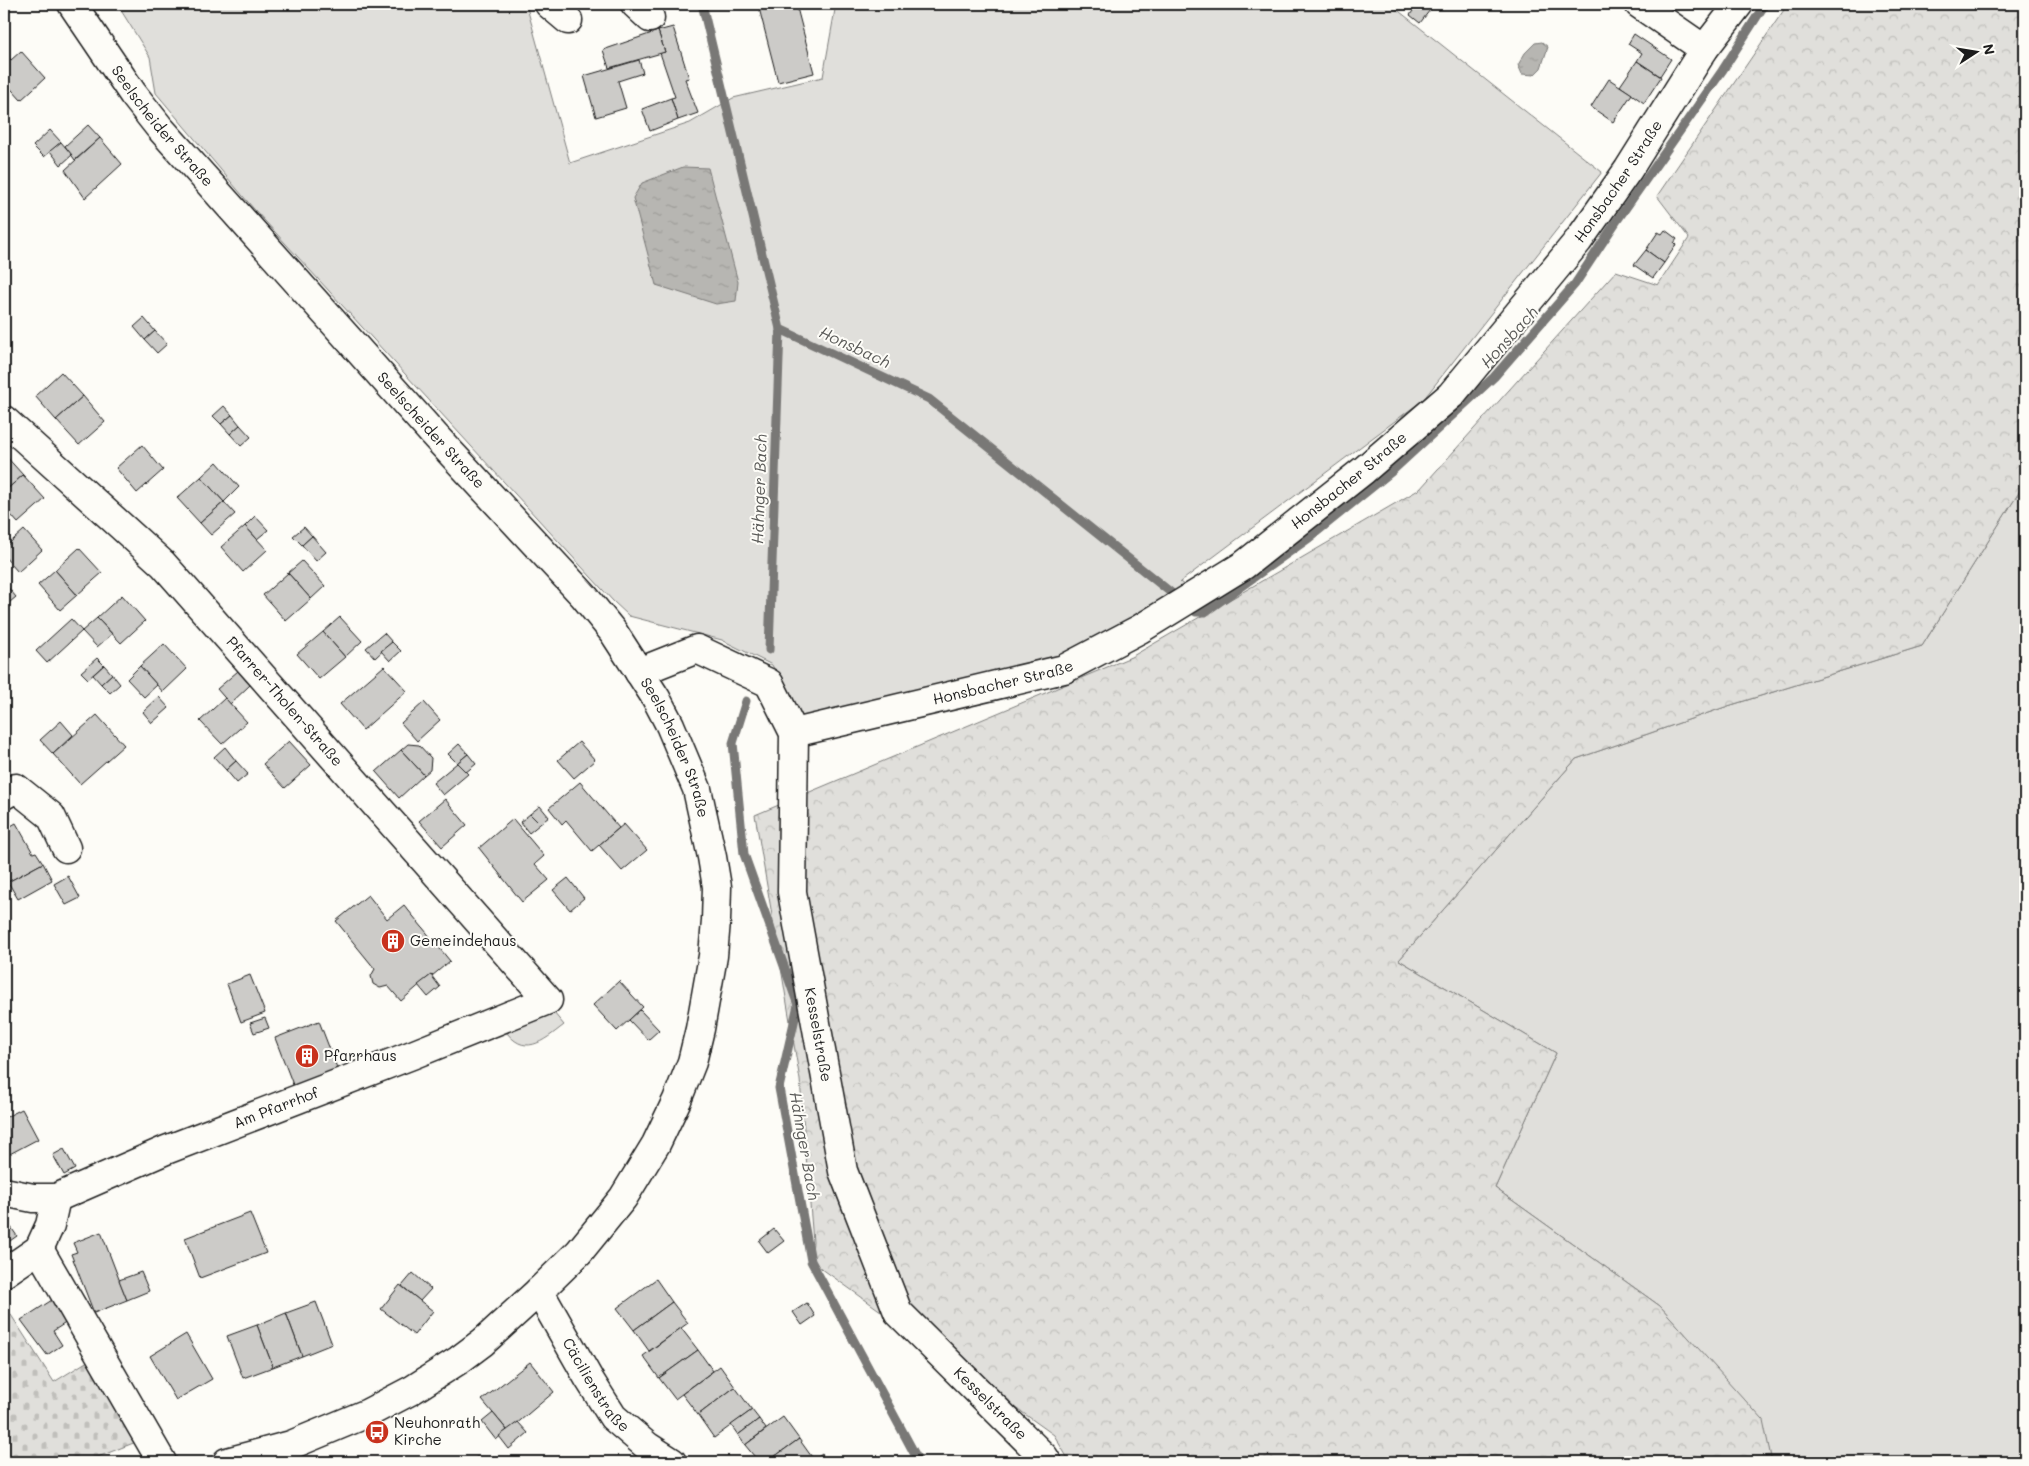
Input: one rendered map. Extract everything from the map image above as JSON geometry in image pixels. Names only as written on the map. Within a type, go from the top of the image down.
[{"type":"street","name":"Seelscheider Straße","points":[[72,4],[133,94],[159,127],[436,438],[584,596],[614,633],[656,698],[674,734],[697,789],[717,887],[716,921],[708,988],[692,1062],[677,1100],[656,1144],[623,1198],[579,1252],[539,1292],[483,1342],[460,1360],[412,1390],[294,1454],[227,1462]]},
{"type":"street","points":[[1639,4],[1704,49]]},
{"type":"street","name":"Honsbacher Straße","points":[[794,733],[1064,670],[1140,629],[1244,565],[1364,470],[1451,395],[1578,241],[1628,170],[1704,49],[1739,4]]},
{"type":"street","name":"Pfarrer-Tholen-Straße","points":[[4,420],[163,564],[548,1000]]},
{"type":"street","name":"Kesselstraße","points":[[640,672],[697,649],[769,683],[794,733],[792,892],[843,1171],[898,1312],[1047,1462]]},
{"type":"street","points":[[10,792],[51,816],[66,848]]},
{"type":"street","name":"Am Pfarrhof","points":[[56,1198],[166,1150],[368,1073],[548,1000]]},
{"type":"street","points":[[4,1192],[33,1198],[56,1198],[50,1225],[39,1249],[4,1272]]},
{"type":"street","points":[[39,1249],[162,1462]]},
{"type":"street","name":"Cäcilienstraße","points":[[539,1292],[613,1417],[647,1446],[672,1462]]},
{"type":"green space","points":[[117,4],[526,4],[570,163],[690,123],[733,98],[823,77],[836,4],[1390,4],[1602,172],[1423,400],[1180,582],[1196,595],[1062,662],[803,722],[772,665],[722,640],[629,616],[613,601],[253,208],[156,93],[150,57]]},
{"type":"green space","points":[[1788,4],[2025,4],[2025,483],[1922,646],[1728,706],[1576,759],[1399,960],[1556,1053],[1495,1188],[1660,1306],[1763,1420],[1772,1462],[1070,1462],[1054,1435],[811,1261],[813,1242],[800,1080],[755,815],[1131,657],[1420,489],[1616,271],[1658,285],[1689,238],[1657,196]]},
{"type":"green space","points":[[2025,483],[2025,1462],[1772,1462],[1762,1420],[1660,1306],[1495,1188],[1556,1053],[1399,960],[1576,759],[1728,706],[1922,646]]},
{"type":"green space","points":[[550,1012],[554,1013],[564,1025],[548,1037],[533,1044],[519,1043],[511,1038],[504,1029]]},
{"type":"green space","points":[[4,1304],[54,1382],[91,1359],[136,1442],[85,1462],[4,1462]]},
{"type":"water","points":[[1542,42],[1548,47],[1541,68],[1534,75],[1522,74],[1518,65],[1525,53],[1535,43]]},
{"type":"water","points":[[683,167],[708,168],[738,282],[736,301],[716,304],[656,285],[633,198],[642,183]]},
{"type":"building","points":[[776,4],[796,4],[814,73],[778,82],[759,8]]},
{"type":"building","points":[[1418,4],[1430,4],[1433,6],[1420,23],[1410,15]]},
{"type":"building","points":[[673,27],[689,78],[685,79],[698,113],[678,120],[671,98],[675,97],[660,53],[665,52],[658,31]]},
{"type":"building","points":[[658,31],[665,52],[609,68],[603,50]]},
{"type":"building","points":[[1634,34],[1671,59],[1660,76],[1637,61],[1642,53],[1628,44]]},
{"type":"building","points":[[21,51],[45,78],[21,100],[4,81],[4,52],[11,60]]},
{"type":"building","points":[[639,60],[643,73],[618,81],[626,108],[596,117],[584,76]]},
{"type":"building","points":[[1637,61],[1661,77],[1644,103],[1620,86]]},
{"type":"building","points":[[1609,79],[1632,94],[1613,122],[1591,107]]},
{"type":"building","points":[[671,98],[678,120],[650,131],[642,109]]},
{"type":"building","points":[[88,125],[100,138],[75,160],[65,146]]},
{"type":"building","points":[[50,130],[61,142],[44,157],[33,146]]},
{"type":"building","points":[[100,138],[122,164],[85,198],[65,170]]},
{"type":"building","points":[[61,142],[72,155],[61,165],[50,151]]},
{"type":"building","points":[[4,183],[9,189],[4,194]]},
{"type":"building","points":[[1665,230],[1677,239],[1674,243],[1676,245],[1664,263],[1646,250],[1658,232],[1662,234]]},
{"type":"building","points":[[1646,250],[1664,263],[1653,278],[1634,265]]},
{"type":"building","points":[[144,318],[155,331],[145,340],[134,327]]},
{"type":"building","points":[[155,331],[167,344],[157,353],[145,340]]},
{"type":"building","points":[[61,372],[83,396],[56,420],[35,396]]},
{"type":"building","points":[[83,396],[105,422],[79,445],[56,420]]},
{"type":"building","points":[[224,406],[232,415],[221,424],[213,416]]},
{"type":"building","points":[[232,415],[240,425],[230,434],[221,424]]},
{"type":"building","points":[[240,425],[251,437],[241,446],[230,434]]},
{"type":"building","points":[[142,445],[163,470],[137,493],[116,468]]},
{"type":"building","points":[[4,454],[23,475],[4,492]]},
{"type":"building","points":[[217,462],[239,487],[224,502],[201,477]]},
{"type":"building","points":[[23,475],[45,499],[18,523],[4,507],[4,492]]},
{"type":"building","points":[[201,477],[224,502],[200,523],[177,498]]},
{"type":"building","points":[[224,502],[235,514],[211,535],[200,523]]},
{"type":"building","points":[[255,516],[268,530],[257,539],[245,526]]},
{"type":"building","points":[[245,526],[267,550],[243,572],[221,547]]},
{"type":"building","points":[[304,527],[312,536],[302,545],[293,536]]},
{"type":"building","points":[[24,530],[42,550],[18,572],[4,556],[4,548]]},
{"type":"building","points":[[312,536],[326,552],[316,561],[302,545]]},
{"type":"building","points":[[79,548],[102,573],[77,595],[55,570]]},
{"type":"building","points":[[302,561],[325,586],[311,599],[288,573]]},
{"type":"building","points":[[55,570],[77,595],[60,610],[38,585]]},
{"type":"building","points":[[288,573],[311,599],[286,621],[263,595]]},
{"type":"building","points":[[6,585],[16,597],[4,607],[4,587]]},
{"type":"building","points":[[122,595],[145,621],[121,643],[97,618]]},
{"type":"building","points":[[340,617],[362,641],[345,657],[323,632]]},
{"type":"building","points":[[97,618],[112,634],[97,647],[82,631]]},
{"type":"building","points":[[71,619],[82,631],[47,663],[36,651]]},
{"type":"building","points":[[323,632],[345,657],[319,679],[297,654]]},
{"type":"building","points":[[384,633],[392,642],[375,658],[366,648]]},
{"type":"building","points":[[392,642],[401,651],[390,661],[381,651]]},
{"type":"building","points":[[164,644],[187,669],[163,692],[140,666]]},
{"type":"building","points":[[97,658],[104,665],[88,679],[81,672]]},
{"type":"building","points":[[104,665],[112,674],[101,684],[93,675]]},
{"type":"building","points":[[140,666],[157,685],[144,697],[127,679]]},
{"type":"building","points":[[384,666],[407,691],[363,730],[340,704]]},
{"type":"building","points":[[238,671],[250,685],[230,704],[217,689]]},
{"type":"building","points":[[112,674],[120,684],[110,693],[101,684]]},
{"type":"building","points":[[159,697],[169,708],[152,723],[143,712]]},
{"type":"building","points":[[225,698],[247,722],[222,744],[200,721]]},
{"type":"building","points":[[424,702],[440,720],[417,741],[401,723]]},
{"type":"building","points":[[97,715],[124,745],[80,784],[53,754]]},
{"type":"building","points":[[61,721],[73,735],[53,754],[40,740]]},
{"type":"building","points":[[289,741],[311,765],[285,788],[263,764]]},
{"type":"building","points":[[579,742],[595,760],[574,778],[558,760]]},
{"type":"building","points":[[408,744],[419,745],[431,758],[430,770],[424,775],[401,750]]},
{"type":"building","points":[[459,744],[468,754],[457,763],[448,754]]},
{"type":"building","points":[[225,747],[236,761],[226,770],[214,757]]},
{"type":"building","points":[[401,750],[424,775],[399,798],[376,772]]},
{"type":"building","points":[[468,754],[476,764],[465,773],[457,763]]},
{"type":"building","points":[[236,761],[248,774],[237,783],[226,770]]},
{"type":"building","points":[[457,763],[468,774],[443,795],[433,783]]},
{"type":"building","points":[[580,782],[619,828],[592,851],[566,820],[562,824],[549,808]]},
{"type":"building","points":[[445,799],[467,825],[442,847],[419,821]]},
{"type":"building","points":[[540,806],[549,817],[540,824],[530,814]]},
{"type":"building","points":[[530,814],[540,824],[529,833],[520,822]]},
{"type":"building","points":[[513,819],[544,856],[535,864],[549,880],[522,902],[479,848]]},
{"type":"building","points":[[16,823],[33,853],[36,852],[43,863],[8,882],[4,874],[4,830]]},
{"type":"building","points":[[624,824],[647,850],[622,871],[599,845]]},
{"type":"building","points":[[43,863],[52,880],[18,899],[8,882]]},
{"type":"building","points":[[68,876],[80,898],[66,905],[54,884]]},
{"type":"building","points":[[568,878],[584,898],[570,910],[553,890]]},
{"type":"building","name":"Gemeindehaus","points":[[368,895],[387,919],[404,905],[450,961],[401,1001],[388,986],[380,988],[373,984],[371,976],[375,969],[336,921]]},
{"type":"building","points":[[250,975],[265,1013],[241,1022],[227,984]]},
{"type":"building","points":[[431,975],[440,987],[428,997],[418,985]]},
{"type":"building","points":[[619,981],[643,1007],[617,1031],[593,1005]]},
{"type":"building","points":[[640,1010],[659,1030],[648,1040],[629,1020]]},
{"type":"building","points":[[265,1018],[269,1028],[254,1033],[250,1023]]},
{"type":"building","name":"Pfarrhaus","points":[[319,1021],[339,1073],[295,1090],[275,1038]]},
{"type":"building","points":[[22,1109],[38,1139],[4,1157],[4,1118]]},
{"type":"building","points":[[64,1149],[75,1169],[64,1175],[53,1155]]},
{"type":"building","points":[[250,1213],[266,1253],[200,1278],[185,1238]]},
{"type":"building","points":[[4,1217],[17,1236],[4,1245]]},
{"type":"building","points":[[774,1229],[784,1241],[768,1253],[759,1241]]},
{"type":"building","points":[[101,1232],[127,1300],[94,1313],[71,1254],[77,1252],[73,1243]]},
{"type":"building","points":[[141,1272],[149,1291],[127,1300],[119,1280]]},
{"type":"building","points":[[413,1273],[431,1289],[420,1301],[402,1286]]},
{"type":"building","points":[[656,1279],[672,1302],[634,1330],[617,1308]]},
{"type":"building","points":[[400,1285],[433,1311],[414,1335],[381,1309]]},
{"type":"building","points":[[52,1300],[67,1322],[53,1331],[62,1345],[47,1355],[21,1320]]},
{"type":"building","points":[[316,1302],[332,1344],[302,1356],[286,1313]]},
{"type":"building","points":[[672,1302],[688,1323],[649,1351],[634,1330]]},
{"type":"building","points":[[807,1303],[815,1316],[802,1325],[793,1312]]},
{"type":"building","points":[[286,1313],[302,1356],[273,1367],[257,1325]]},
{"type":"building","points":[[257,1325],[273,1367],[243,1378],[227,1336]]},
{"type":"building","points":[[681,1328],[698,1350],[659,1378],[643,1356]]},
{"type":"building","points":[[186,1334],[212,1379],[176,1400],[150,1356]]},
{"type":"building","points":[[698,1350],[713,1371],[675,1399],[659,1378]]},
{"type":"building","points":[[530,1362],[554,1392],[508,1431],[482,1400]]},
{"type":"building","points":[[720,1366],[735,1387],[698,1415],[682,1394]]},
{"type":"building","points":[[735,1387],[752,1410],[714,1438],[698,1415]]},
{"type":"building","points":[[752,1410],[759,1419],[738,1435],[731,1425]]},
{"type":"building","points":[[493,1413],[507,1430],[496,1440],[482,1422]]},
{"type":"building","points":[[783,1417],[799,1439],[767,1462],[759,1462],[745,1445]]},
{"type":"building","points":[[759,1419],[766,1429],[745,1445],[738,1435]]},
{"type":"building","points":[[518,1422],[528,1433],[509,1449],[499,1436]]},
{"type":"building","points":[[799,1439],[814,1460],[811,1462],[767,1462]]},
{"type":"building","points":[[822,1454],[828,1462],[811,1462],[814,1460]]},
{"type":"building","points":[[476,1457],[499,1462],[477,1462]]},
{"type":"building","points":[[517,1459],[532,1462],[516,1462]]},
{"type":"building","points":[[560,1459],[575,1462],[559,1462]]},
{"type":"waterway","name":"Honsbach","points":[[702,4],[780,329],[929,399],[1179,599]]},
{"type":"waterway","name":"Honsbach","points":[[1196,612],[1205,612],[1309,538],[1391,472],[1494,377],[1575,284],[1722,71],[1765,4]]},
{"type":"waterway","name":"Hähnger Bach","points":[[769,650],[780,329]]},
{"type":"waterway","name":"Hähnger Bach","points":[[746,701],[733,743],[744,854],[798,1005],[779,1088],[811,1261],[919,1462]]},
{"type":"place","name":"Gemeindehaus","points":[[393,941]]},
{"type":"place","name":"Pfarrhaus","points":[[307,1056]]},
{"type":"place","name":"Neuhonrath Kirche","points":[[377,1432]]}]
